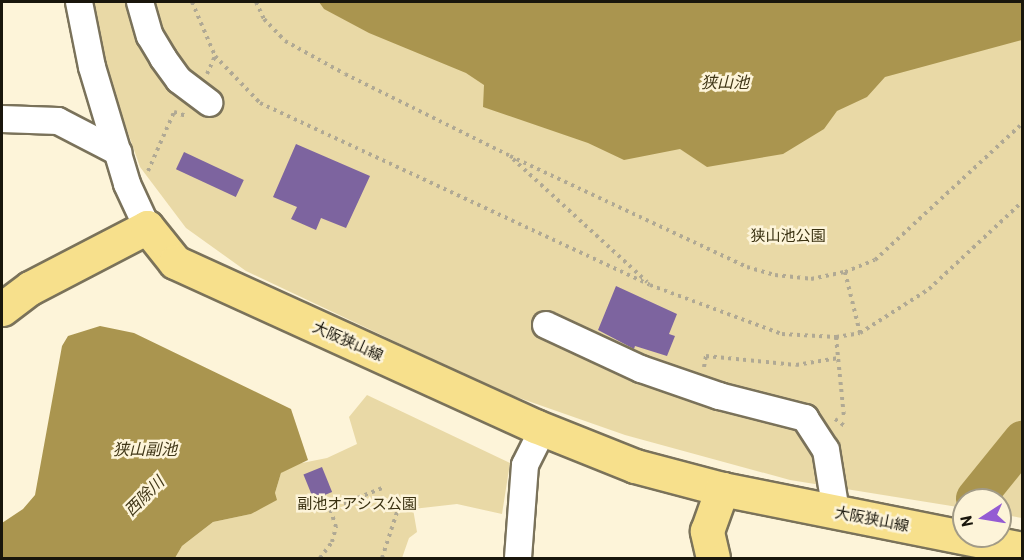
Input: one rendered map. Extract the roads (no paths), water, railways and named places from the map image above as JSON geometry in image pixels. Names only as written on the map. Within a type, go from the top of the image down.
[{"type":"main road","points":[[2,309],[30,288],[147,227]]},
{"type":"main road","name":"大阪狭山線","points":[[147,227],[175,262],[543,429],[635,466],[722,489],[1023,549]]},
{"type":"main road","points":[[713,558],[707,531],[722,489]]},
{"type":"street","points":[[79,2],[89,57],[127,184],[147,227]]},
{"type":"street","points":[[140,2],[150,36],[163,58],[179,80],[209,103]]},
{"type":"street","points":[[2,119],[58,121],[118,152]]},
{"type":"street","points":[[546,325],[641,369],[719,396],[805,418],[826,450],[836,512]]},
{"type":"street","points":[[518,558],[525,465],[543,429]]},
{"type":"water","name":"狭山池","points":[[319,2],[1022,2],[1022,40],[885,77],[867,97],[837,111],[824,129],[783,154],[707,167],[680,149],[624,160],[588,143],[483,107],[484,85],[466,73],[369,33],[324,9]]},
{"type":"water","name":"狭山副池","points":[[100,326],[134,333],[291,409],[308,460],[281,473],[275,493],[277,500],[251,514],[213,522],[182,546],[175,558],[2,558],[2,523],[23,509],[35,495],[62,346],[68,336]]},
{"type":"waterway","name":"西除川","points":[[983,488],[1022,440]]},
{"type":"park label","name":"狭山池公園","points":[[788,236]]},
{"type":"park label","name":"副池オアシス公園","points":[[357,504]]}]
